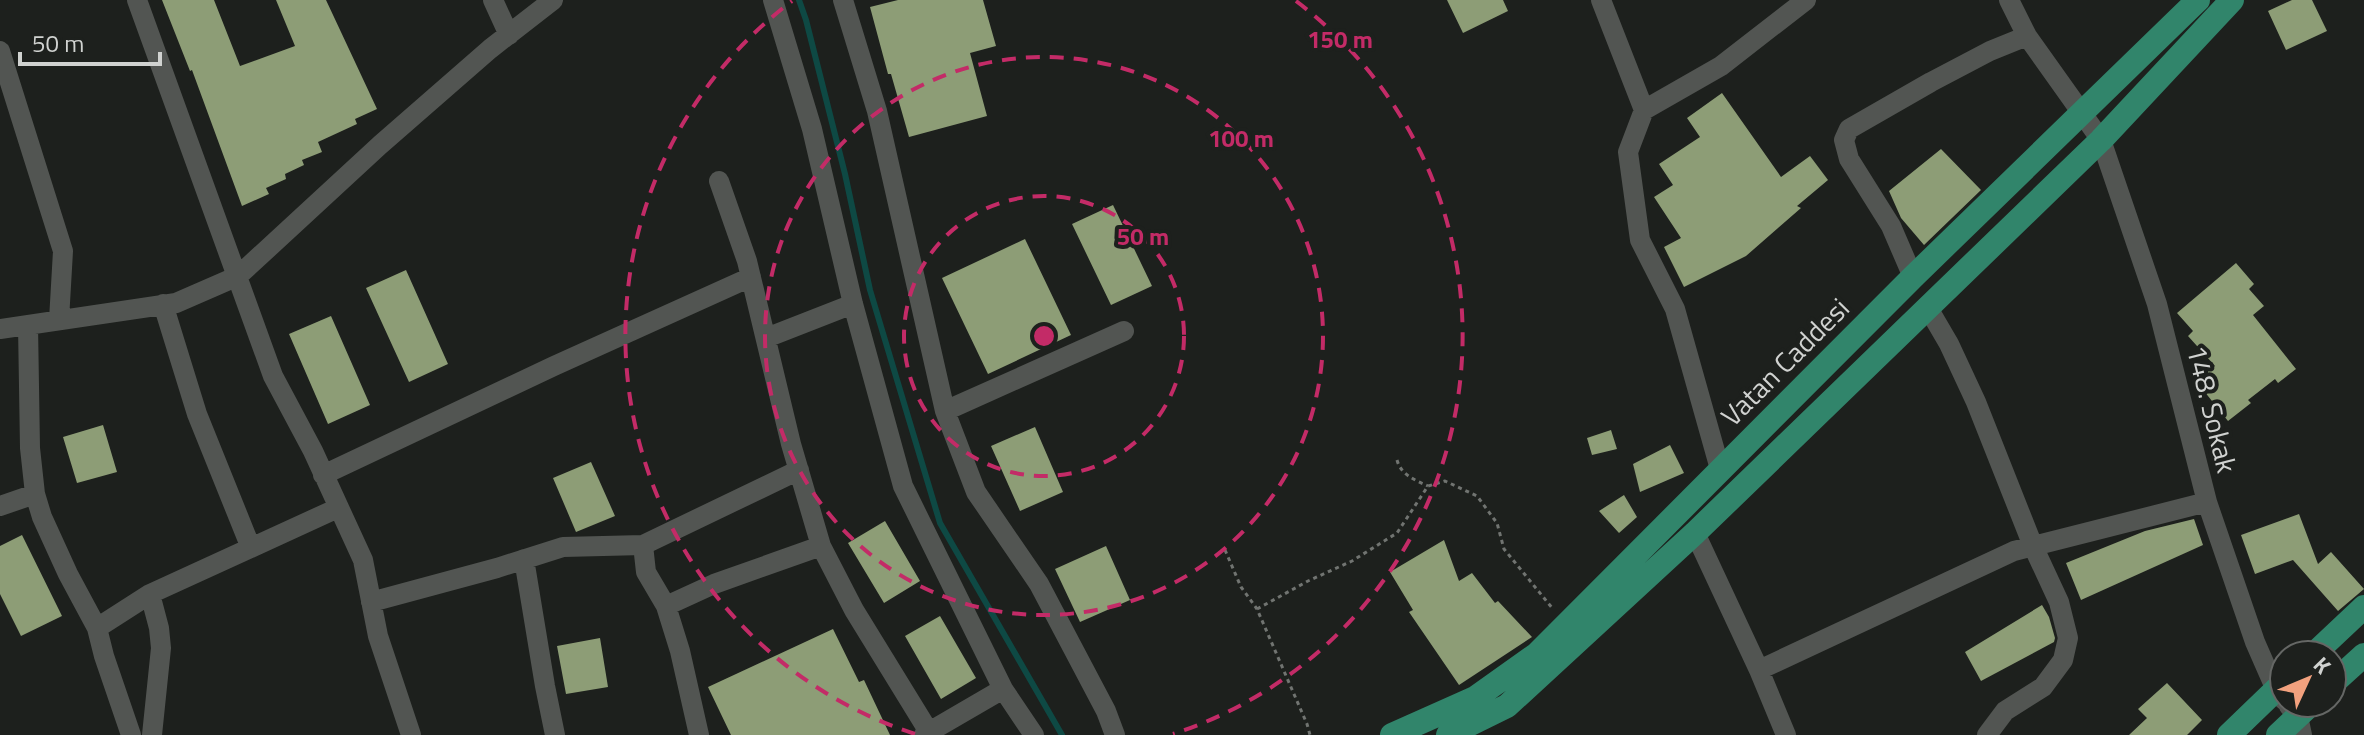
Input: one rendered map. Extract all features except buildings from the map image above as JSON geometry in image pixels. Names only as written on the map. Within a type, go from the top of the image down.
[{"type":"main road","name":"Vatan Caddesi","points":[[1392,735],[1475,698],[1537,654],[1913,277],[2198,0]]},
{"type":"main road","points":[[1448,735],[1484,728],[1695,533],[2101,140],[2232,0]]},
{"type":"main road","points":[[2330,639],[2364,607]]},
{"type":"main road","points":[[2348,670],[2364,655]]},
{"type":"main road","points":[[2229,735],[2268,716]]},
{"type":"street","points":[[137,0],[273,376],[363,560],[378,636],[411,735]]},
{"type":"street","points":[[493,0],[509,35]]},
{"type":"street","points":[[0,329],[176,303],[238,276],[380,145],[553,0]]},
{"type":"street","points":[[773,0],[812,129],[853,304],[903,486],[1003,689],[1034,735]]},
{"type":"street","points":[[843,0],[877,111],[945,411],[976,492],[1039,584],[1106,711],[1115,735]]},
{"type":"street","points":[[1601,0],[1644,110]]},
{"type":"street","points":[[1720,469],[1675,309],[1640,240],[1628,152],[1644,110],[1721,66],[1806,0]]},
{"type":"street","name":"148. Sokak","points":[[2009,0],[2027,36],[2101,140],[2157,304],[2207,502],[2255,642],[2268,664]]},
{"type":"street","points":[[1913,277],[1891,226],[1849,159],[1844,140],[1849,129],[1990,51],[2027,36]]},
{"type":"street","points":[[0,51],[8,105],[63,251],[59,320]]},
{"type":"street","points":[[719,181],[751,277],[821,546],[854,610],[927,733],[1003,689]]},
{"type":"street","points":[[323,475],[751,277]]},
{"type":"street","points":[[163,304],[197,414],[251,548]]},
{"type":"street","points":[[766,338],[853,304]]},
{"type":"street","points":[[1928,308],[1976,402],[2033,546],[2059,602],[2068,638],[2063,660],[2043,687],[2005,711],[1987,735]]},
{"type":"street","points":[[28,325],[30,448],[35,494],[68,574],[97,628],[131,735]]},
{"type":"street","points":[[945,411],[1124,331]]},
{"type":"street","points":[[371,602],[563,547],[643,545],[799,470]]},
{"type":"street","points":[[0,506],[35,494]]},
{"type":"street","points":[[1759,670],[2014,551],[2207,502]]},
{"type":"street","points":[[97,628],[150,594],[338,508]]},
{"type":"street","points":[[1695,533],[1786,735]]},
{"type":"street","points":[[643,545],[646,572],[666,606],[680,651],[699,735]]},
{"type":"street","points":[[666,606],[714,584],[821,546]]},
{"type":"street","points":[[524,559],[555,735]]},
{"type":"street","points":[[150,594],[161,648],[152,735]]},
{"type":"path","points":[[1397,460],[1400,469],[1414,480],[1428,486],[1445,481],[1477,496],[1497,523],[1504,549],[1566,625]]},
{"type":"path","points":[[1257,609],[1352,561],[1397,533],[1428,486]]},
{"type":"path","points":[[1225,550],[1241,587],[1257,609],[1310,735]]},
{"type":"waterway","points":[[799,0],[845,174],[870,290],[940,523],[1062,735]]}]
